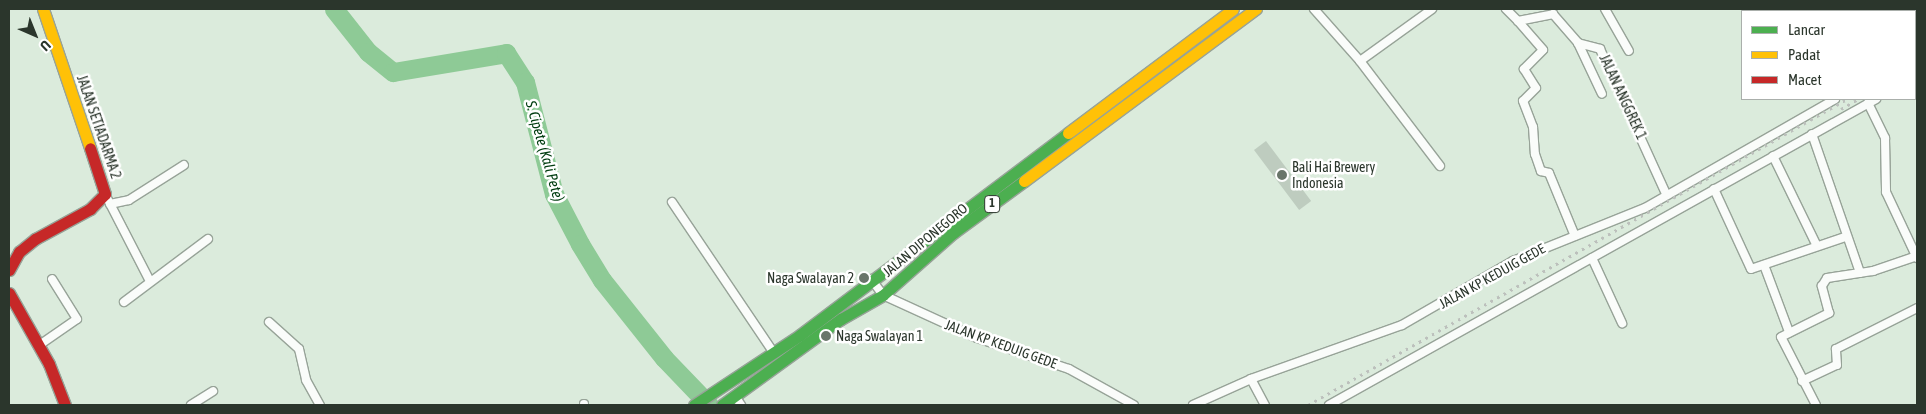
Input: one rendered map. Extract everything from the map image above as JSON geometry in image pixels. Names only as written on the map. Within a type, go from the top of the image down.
[{"type":"main road","name":"JALAN SETIADARMA 2","points":[[10,263],[34,239],[108,199],[43,9]]},
{"type":"main road","name":"JALAN DIPONEGORO","points":[[694,405],[721,390],[773,352],[1233,9]]},
{"type":"main road","name":"JALAN DIPONEGORO","points":[[732,402],[841,319],[883,295],[953,233],[1256,9]]},
{"type":"main road","points":[[9,292],[38,346],[65,405]]},
{"type":"main road","points":[[773,352],[782,363]]},
{"type":"street","points":[[1314,9],[1360,60],[1440,166]]},
{"type":"street","points":[[1360,60],[1432,9]]},
{"type":"street","points":[[1506,9],[1543,50],[1524,68],[1536,88],[1523,101],[1533,127],[1535,154],[1541,171],[1549,174],[1575,236]]},
{"type":"street","points":[[1605,9],[1629,51]]},
{"type":"street","name":"JALAN ANGGREK 1","points":[[1518,21],[1553,14],[1578,43],[1602,52],[1666,194]]},
{"type":"street","points":[[1578,43],[1602,94]]},
{"type":"street","name":"JALAN KP KEDUIG GEDE","points":[[1193,405],[1250,379],[1380,335],[1513,261],[1575,236],[1602,228],[1833,100]]},
{"type":"street","points":[[1329,405],[1874,100]]},
{"type":"street","points":[[1816,405],[1780,339],[1789,332],[1829,313],[1823,282],[1917,257],[1886,192],[1885,138],[1868,103]]},
{"type":"street","points":[[1812,134],[1847,232],[1845,237],[1860,273]]},
{"type":"street","points":[[1773,156],[1816,244]]},
{"type":"street","points":[[108,199],[129,200],[184,165]]},
{"type":"street","points":[[1714,189],[1750,268],[1764,265],[1816,244],[1845,237]]},
{"type":"street","points":[[108,199],[150,280]]},
{"type":"street","points":[[672,202],[773,352]]},
{"type":"street","points":[[124,302],[150,280],[208,240]]},
{"type":"street","points":[[1592,258],[1622,323]]},
{"type":"street","points":[[1764,265],[1789,332]]},
{"type":"street","points":[[38,346],[77,318],[52,279]]},
{"type":"street","name":"JALAN KP KEDUIG GEDE","points":[[871,279],[883,295],[977,338],[1069,369],[1134,405]]},
{"type":"street","points":[[1802,382],[1837,365],[1836,349],[1917,308]]},
{"type":"street","points":[[269,322],[299,349],[306,380],[320,405]]},
{"type":"street","points":[[1250,379],[1265,405]]},
{"type":"street","points":[[191,405],[213,391]]},
{"type":"building","name":"Bali Hai Brewery Indonesia","points":[[1266,141],[1311,201],[1299,210],[1254,150]]},
{"type":"waterway","name":"S. Cipete (Kali Pete)","points":[[334,9],[368,52],[393,72],[506,53],[525,82],[554,194],[580,244],[602,280],[664,358],[709,405]]},
{"type":"railway","points":[[1308,405],[1845,100]]},
{"type":"railway","points":[[1841,109],[1856,100]]},
{"type":"traffic: fast","points":[[694,405],[800,335],[1068,133]]},
{"type":"traffic: fast","points":[[722,405],[841,319],[883,295],[953,233],[1024,181]]},
{"type":"traffic: slow","points":[[43,9],[90,148]]},
{"type":"traffic: slow","points":[[1068,133],[1233,9]]},
{"type":"traffic: slow","points":[[1024,181],[1256,9]]},
{"type":"traffic: jam","points":[[9,270],[19,252],[35,239],[90,209],[105,194],[90,148]]},
{"type":"traffic: jam","points":[[9,293],[49,364],[65,405]]},
{"type":"place","name":"Bali Hai Brewery Indonesia","points":[[1282,175]]},
{"type":"place","name":"Naga Swalayan 2","points":[[864,278]]},
{"type":"place","name":"Naga Swalayan 1","points":[[826,336]]}]
